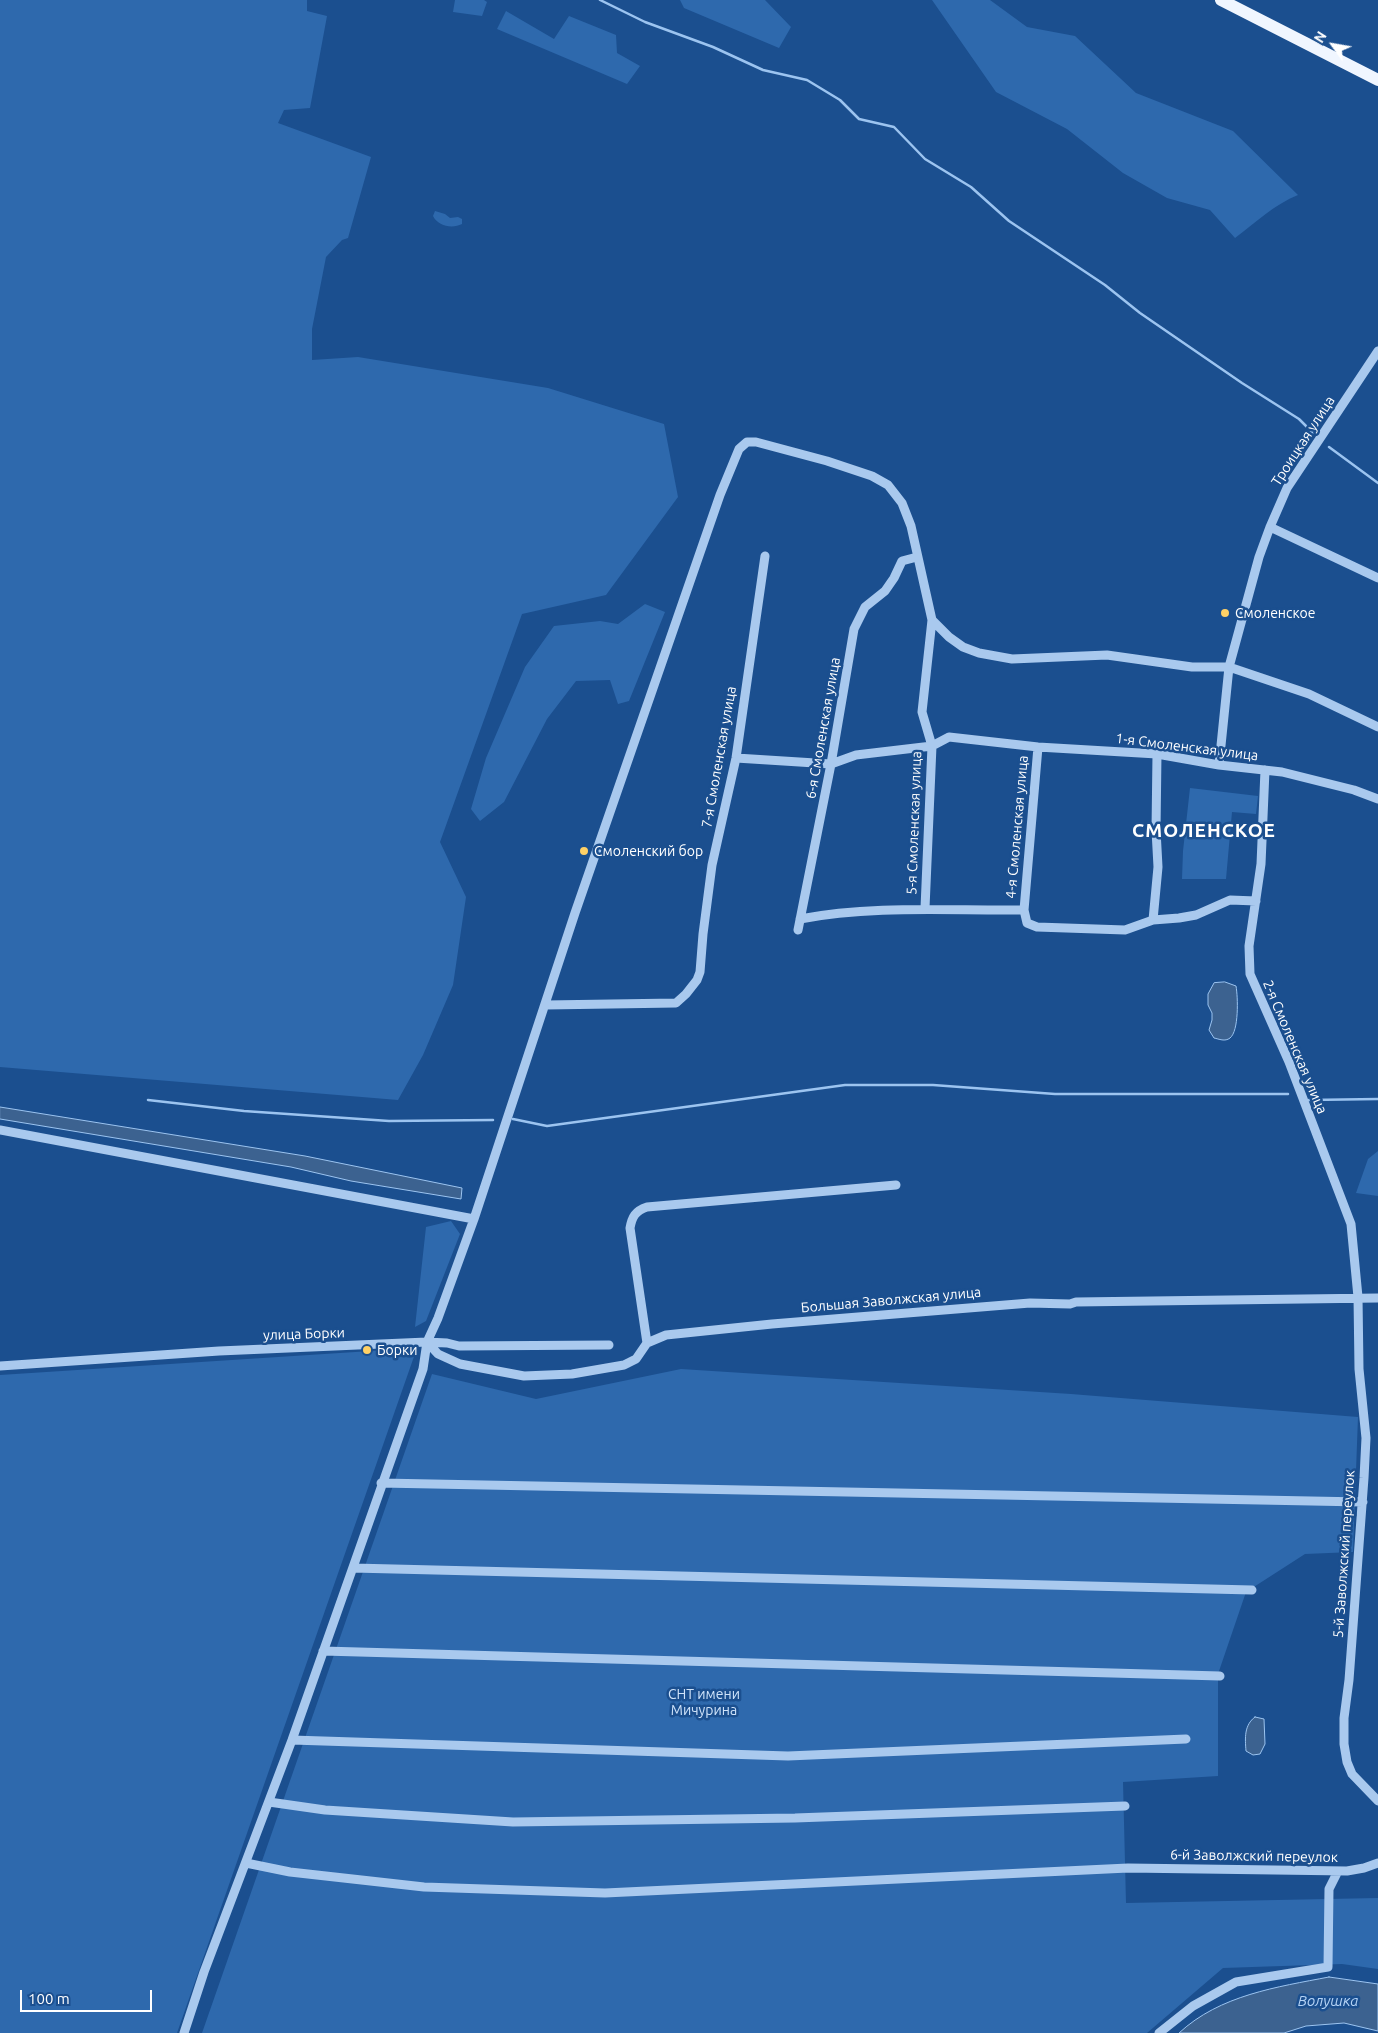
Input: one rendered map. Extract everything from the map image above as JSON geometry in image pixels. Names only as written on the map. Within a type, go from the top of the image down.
[{"type":"main road","points":[[1221,0],[1378,80]]},
{"type":"street","name":"Троицкая улица","points":[[1229,667],[1259,556],[1287,488],[1378,351]]},
{"type":"street","points":[[184,2033],[204,1972],[292,1740],[423,1368],[427,1342],[438,1318],[474,1219],[575,914],[720,495],[739,449],[747,442],[756,442],[828,461],[872,476],[888,485],[902,503],[910,526],[932,620],[949,637],[963,647],[979,653],[1012,659],[1107,655],[1192,667],[1229,667],[1309,694],[1378,727]]},
{"type":"street","points":[[1270,527],[1378,578]]},
{"type":"street","name":"7-я Смоленская улица","points":[[546,1005],[676,1003],[697,980],[700,972],[712,865],[736,758],[764,556]]},
{"type":"street","name":"6-я Смоленская улица","points":[[798,930],[832,764],[854,629],[865,607],[885,591],[894,578],[902,560],[917,557]]},
{"type":"street","name":"5-я Смоленская улица","points":[[925,908],[932,746],[922,712],[932,620]]},
{"type":"street","points":[[1219,765],[1229,667]]},
{"type":"street","name":"1-я Смоленская улица","points":[[832,764],[856,755],[932,746],[949,737],[1038,747],[1157,754],[1219,765],[1265,770],[1333,784],[1378,799]]},
{"type":"street","name":"4-я Смоленская улица","points":[[1024,910],[1038,747]]},
{"type":"street","points":[[1154,920],[1158,867],[1156,830],[1157,754]]},
{"type":"street","points":[[736,758],[832,764]]},
{"type":"street","name":"2-я Смоленская улица","points":[[1265,770],[1261,864],[1249,946],[1250,974],[1289,1062],[1351,1224],[1358,1298]]},
{"type":"street","points":[[800,919],[881,910],[925,908],[1024,910],[1027,923],[1036,926],[1125,930],[1154,920],[1196,915],[1230,900],[1256,901]]},
{"type":"street","points":[[0,1130],[474,1219]]},
{"type":"street","points":[[427,1342],[438,1354],[460,1364],[524,1376],[572,1374],[624,1365],[636,1359],[647,1342],[630,1228],[632,1217],[638,1210],[647,1207],[896,1185]]},
{"type":"street","name":"5-й Заволжский переулок","points":[[1358,1298],[1359,1369],[1366,1438],[1363,1502],[1349,1680],[1344,1718],[1344,1744],[1347,1762],[1352,1774],[1378,1801]]},
{"type":"street","name":"Большая Заволжская улица","points":[[647,1342],[666,1335],[714,1330],[1030,1303],[1070,1304],[1076,1302],[1378,1298]]},
{"type":"street","name":"улица Борки","points":[[0,1366],[220,1351],[427,1342],[459,1346],[609,1345]]},
{"type":"street","points":[[381,1483],[1363,1502]]},
{"type":"street","points":[[352,1568],[1252,1590]]},
{"type":"street","points":[[323,1651],[1220,1676]]},
{"type":"street","points":[[292,1740],[788,1756],[1186,1739]]},
{"type":"street","points":[[269,1802],[325,1810],[513,1822],[795,1818],[1126,1806]]},
{"type":"street","name":"6-й Заволжский переулок","points":[[246,1863],[290,1872],[424,1887],[605,1893],[1128,1868],[1338,1871],[1364,1868],[1378,1863]]},
{"type":"street","points":[[1159,2033],[1194,2006],[1236,1982],[1328,1967],[1329,1889],[1338,1871]]},
{"type":"green space","points":[[0,0],[307,0],[307,11],[327,16],[310,108],[284,110],[278,123],[371,157],[348,238],[342,240],[326,257],[312,329],[312,360],[358,357],[548,388],[664,424],[678,497],[606,595],[522,614],[440,842],[466,897],[453,985],[423,1055],[398,1100],[0,1067]]},
{"type":"green space","points":[[455,0],[484,0],[487,2],[482,16],[453,12]]},
{"type":"green space","points":[[680,0],[765,0],[791,27],[779,48],[684,8]]},
{"type":"green space","points":[[932,0],[990,0],[1027,27],[1075,36],[1136,93],[1233,131],[1298,195],[1273,209],[1235,238],[1210,210],[1167,198],[1123,173],[1067,129],[996,92]]},
{"type":"green space","points":[[506,11],[554,39],[569,16],[616,35],[617,53],[640,66],[627,84],[497,29]]},
{"type":"green space","points":[[435,211],[445,214],[450,218],[458,217],[462,219],[462,224],[446,226],[435,219],[433,216]]},
{"type":"green space","points":[[645,604],[665,612],[629,701],[618,704],[610,680],[576,681],[547,719],[504,802],[480,821],[471,809],[486,758],[525,667],[554,626],[600,621],[618,624]]},
{"type":"green space","points":[[1190,788],[1258,796],[1256,814],[1232,812],[1226,879],[1182,879]]},
{"type":"green space","points":[[1378,1151],[1378,1196],[1356,1193],[1368,1159]]},
{"type":"green space","points":[[451,1221],[460,1234],[426,1321],[415,1327],[426,1227]]},
{"type":"green space","points":[[417,1348],[177,2033],[0,2033],[0,1375]]},
{"type":"green space","name":"СНТ имени Мичурина","points":[[681,1369],[1071,1394],[1358,1417],[1353,1552],[1305,1554],[1246,1592],[1218,1674],[1218,1776],[1123,1782],[1126,1903],[1378,1898],[1378,1969],[1342,1964],[1223,1968],[1147,2033],[202,2033],[432,1374],[536,1399]]},
{"type":"water","points":[[1225,982],[1236,986],[1237,1005],[1233,1034],[1230,1038],[1224,1040],[1214,1038],[1209,1030],[1212,1013],[1208,1005],[1208,994],[1214,983]]},
{"type":"water","points":[[0,1107],[305,1156],[462,1188],[461,1199],[351,1181],[291,1167],[0,1119]]},
{"type":"water","points":[[1255,1717],[1264,1719],[1265,1744],[1260,1754],[1253,1755],[1246,1751],[1246,1737],[1247,1728]]},
{"type":"water","name":"Волушка","points":[[1329,1977],[1378,1984],[1378,2031],[1344,2023],[1306,2026],[1284,2033],[1179,2033],[1195,2020],[1231,2001],[1269,1989]]},
{"type":"waterway","points":[[600,0],[645,22],[713,47],[763,70],[807,80],[840,100],[859,119],[894,127],[925,159],[971,187],[1009,221],[1105,285],[1140,313],[1242,383],[1299,419],[1313,433]]},
{"type":"waterway","points":[[1329,447],[1378,483]]},
{"type":"waterway","points":[[513,1119],[547,1126],[845,1085],[933,1085],[1055,1094],[1288,1094]]},
{"type":"waterway","points":[[1309,1100],[1378,1099]]},
{"type":"waterway","points":[[148,1100],[244,1111],[389,1121],[493,1120]]},
{"type":"place","name":"Смоленское","points":[[1225,613]]},
{"type":"place","name":"Смоленский бор","points":[[584,851]]},
{"type":"place","name":"Борки","points":[[367,1350]]},
{"type":"district","name":"СМОЛЕНСКОЕ","points":[[1204,831]]}]
